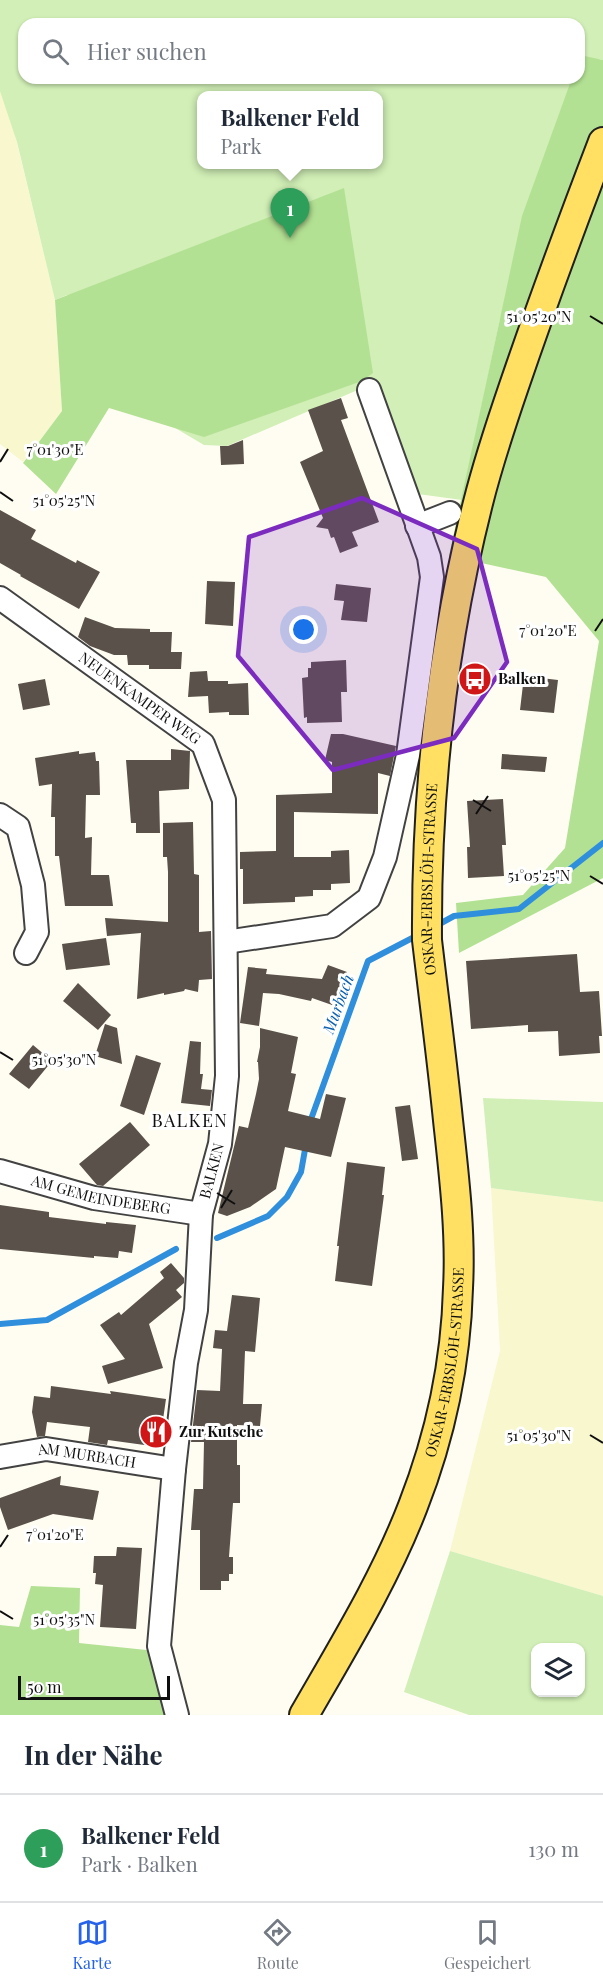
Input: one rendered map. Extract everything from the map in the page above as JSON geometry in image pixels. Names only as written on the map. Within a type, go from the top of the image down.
[{"type":"main road","name":"OSKAR-ERBSLÖH-STRASSE","points":[[304,1715],[384,1571],[413,1506],[436,1437],[451,1361],[459,1287],[459,1233],[455,1179],[427,940],[433,771],[445,672],[459,585],[478,502],[496,439],[603,142]]},
{"type":"street","points":[[226,942],[332,926],[369,898],[385,857],[414,720],[432,577],[429,557],[369,390]]},
{"type":"street","points":[[417,526],[450,513]]},
{"type":"street","name":"NEUENKAMPER WEG","points":[[0,598],[203,744],[224,800],[226,942]]},
{"type":"street","points":[[0,815],[18,827],[33,885],[38,932],[26,953]]},
{"type":"street","name":"BALKEN","points":[[177,1715],[159,1646],[174,1469],[186,1363],[196,1310],[201,1215],[220,1144],[225,1110],[226,942]]},
{"type":"street","name":"AM GEMEINDEBERG","points":[[0,1170],[94,1198],[201,1215]]},
{"type":"street","name":"AM MURBACH","points":[[0,1457],[46,1449],[174,1469]]},
{"type":"highlighted area","points":[[362,498],[477,549],[507,662],[454,738],[333,770],[238,656],[249,537]]},
{"type":"shaded area","points":[[0,73],[55,300],[62,411],[23,462],[0,444]]},
{"type":"shaded area","points":[[491,1188],[603,1202],[603,1596],[450,1551],[500,1351]]},
{"type":"green space","points":[[0,0],[603,0],[603,60],[599,59],[500,319],[462,500],[418,494],[360,389],[227,446],[204,445],[143,409],[67,295],[55,300],[17,142],[0,91]]},
{"type":"green space","points":[[585,56],[603,60],[603,878],[459,953],[456,903],[523,895],[565,848],[599,641],[546,577],[449,556],[522,216],[570,84],[585,84]]},
{"type":"green space","points":[[344,188],[373,373],[362,381],[204,437],[109,408],[56,494],[23,463],[62,411],[55,300]]},
{"type":"green space","points":[[483,1098],[603,1102],[603,1202],[491,1188]]},
{"type":"green space","points":[[450,1551],[603,1596],[603,1715],[469,1715],[404,1692]]},
{"type":"green space","points":[[31,1586],[80,1588],[79,1643],[156,1651],[166,1715],[0,1715],[0,1625],[19,1627]]},
{"type":"building","points":[[341,398],[348,418],[341,420],[379,522],[352,532],[358,546],[340,553],[328,529],[316,527],[323,518],[300,462],[323,451],[308,410]]},
{"type":"building","points":[[243,440],[244,464],[221,465],[220,446],[228,446]]},
{"type":"building","points":[[0,510],[36,530],[31,539],[76,563],[77,560],[100,572],[79,609],[0,563]]},
{"type":"building","points":[[207,581],[235,582],[233,626],[205,624]]},
{"type":"building","points":[[336,584],[371,588],[367,622],[341,620],[344,601],[334,600]]},
{"type":"building","points":[[85,617],[115,628],[172,632],[171,652],[182,652],[181,669],[149,669],[149,665],[128,665],[127,655],[114,655],[90,646],[78,637]]},
{"type":"building","points":[[346,660],[347,692],[341,692],[342,722],[307,723],[307,717],[304,718],[302,678],[308,677],[311,662]]},
{"type":"building","points":[[207,671],[208,681],[228,681],[228,684],[248,683],[249,715],[229,715],[229,712],[209,713],[208,696],[188,697],[190,672]]},
{"type":"building","points":[[524,676],[558,680],[554,713],[520,710]]},
{"type":"building","points":[[45,679],[50,705],[23,710],[18,684]]},
{"type":"building","points":[[331,734],[343,734],[396,746],[390,776],[378,773],[378,814],[294,812],[294,857],[331,857],[331,851],[349,850],[350,883],[331,884],[331,890],[313,890],[313,896],[295,897],[295,902],[243,904],[243,869],[240,869],[240,852],[276,851],[276,795],[332,793],[332,762],[325,760]]},
{"type":"building","points":[[171,749],[190,751],[189,789],[159,791],[160,833],[136,833],[136,823],[131,823],[126,760],[171,760]]},
{"type":"building","points":[[79,751],[79,754],[95,752],[96,761],[99,761],[100,795],[86,795],[85,838],[92,837],[91,875],[109,875],[113,906],[65,906],[59,856],[55,856],[55,817],[51,817],[52,784],[39,786],[35,758]]},
{"type":"building","points":[[502,754],[547,757],[545,772],[501,769]]},
{"type":"building","points":[[503,799],[506,845],[502,845],[504,876],[468,878],[467,847],[470,847],[467,801]]},
{"type":"building","points":[[193,822],[194,874],[199,875],[199,932],[211,931],[212,979],[199,980],[198,992],[185,989],[137,999],[141,933],[107,936],[105,918],[168,922],[168,872],[167,857],[163,857],[163,823]]},
{"type":"building","points":[[106,938],[110,965],[66,970],[62,944]]},
{"type":"building","points":[[577,954],[580,992],[599,991],[602,1036],[599,1036],[600,1053],[559,1056],[558,1031],[528,1032],[528,1025],[471,1029],[466,961]]},
{"type":"building","points":[[328,965],[347,972],[335,1006],[312,998],[311,1001],[263,993],[259,1026],[240,1023],[248,967],[267,969],[266,974],[322,979]]},
{"type":"building","points":[[78,983],[111,1015],[98,1030],[63,1001]]},
{"type":"building","points":[[105,1024],[117,1028],[122,1064],[95,1056]]},
{"type":"building","points":[[260,1028],[298,1037],[291,1073],[296,1074],[288,1111],[320,1119],[326,1094],[346,1098],[331,1157],[285,1147],[276,1189],[250,1207],[227,1216],[218,1213],[239,1126],[248,1128],[256,1094],[259,1079],[257,1062]]},
{"type":"building","points":[[190,1041],[201,1042],[200,1074],[203,1074],[201,1089],[212,1090],[210,1106],[181,1103]]},
{"type":"building","points":[[33,1045],[52,1061],[29,1089],[9,1074]]},
{"type":"building","points":[[136,1055],[161,1063],[144,1115],[120,1106]]},
{"type":"building","points":[[410,1105],[418,1159],[402,1161],[395,1107]]},
{"type":"building","points":[[130,1122],[150,1145],[103,1186],[97,1185],[79,1164]]},
{"type":"building","points":[[347,1162],[385,1167],[382,1195],[384,1195],[372,1286],[335,1281]]},
{"type":"building","points":[[0,1205],[49,1212],[49,1217],[136,1225],[132,1253],[119,1251],[118,1258],[94,1256],[94,1258],[0,1249]]},
{"type":"building","points":[[171,1263],[184,1278],[184,1283],[176,1290],[182,1297],[149,1324],[163,1368],[108,1384],[102,1366],[125,1359],[100,1325],[119,1312],[121,1315],[164,1278],[160,1272]]},
{"type":"building","points":[[232,1295],[260,1298],[255,1352],[245,1351],[243,1404],[262,1404],[260,1426],[237,1425],[240,1503],[233,1503],[229,1557],[233,1557],[233,1574],[229,1574],[229,1581],[221,1581],[221,1590],[200,1590],[200,1530],[191,1530],[194,1489],[203,1489],[204,1442],[191,1442],[197,1390],[220,1391],[222,1349],[213,1348],[215,1330],[227,1331]]},
{"type":"building","points":[[51,1386],[166,1399],[159,1447],[108,1440],[107,1445],[88,1442],[90,1427],[47,1422],[45,1436],[37,1437],[32,1412],[34,1396],[50,1398]]},
{"type":"building","points":[[61,1476],[60,1485],[99,1491],[93,1520],[53,1514],[8,1530],[0,1507],[0,1498]]},
{"type":"building","points":[[117,1547],[142,1548],[136,1629],[100,1627],[103,1585],[95,1584],[94,1556],[116,1556]]},
{"type":"waterway","name":"Murbach","points":[[434,927],[454,916],[519,909],[603,843]]},
{"type":"waterway","name":"Murbach","points":[[310,1122],[368,961],[420,934]]},
{"type":"waterway","name":"Murbach","points":[[217,1238],[268,1216],[287,1197],[301,1172],[306,1144]]},
{"type":"waterway","name":"Murbach","points":[[0,1324],[47,1320],[176,1249]]},
{"type":"place","name":"Balkener Feld","points":[[290,238]]},
{"type":"place","name":"Balken","points":[[475,679]]},
{"type":"place","name":"Zur Kutsche","points":[[156,1432]]},
{"type":"district","name":"BALKEN","points":[[190,1121]]}]
